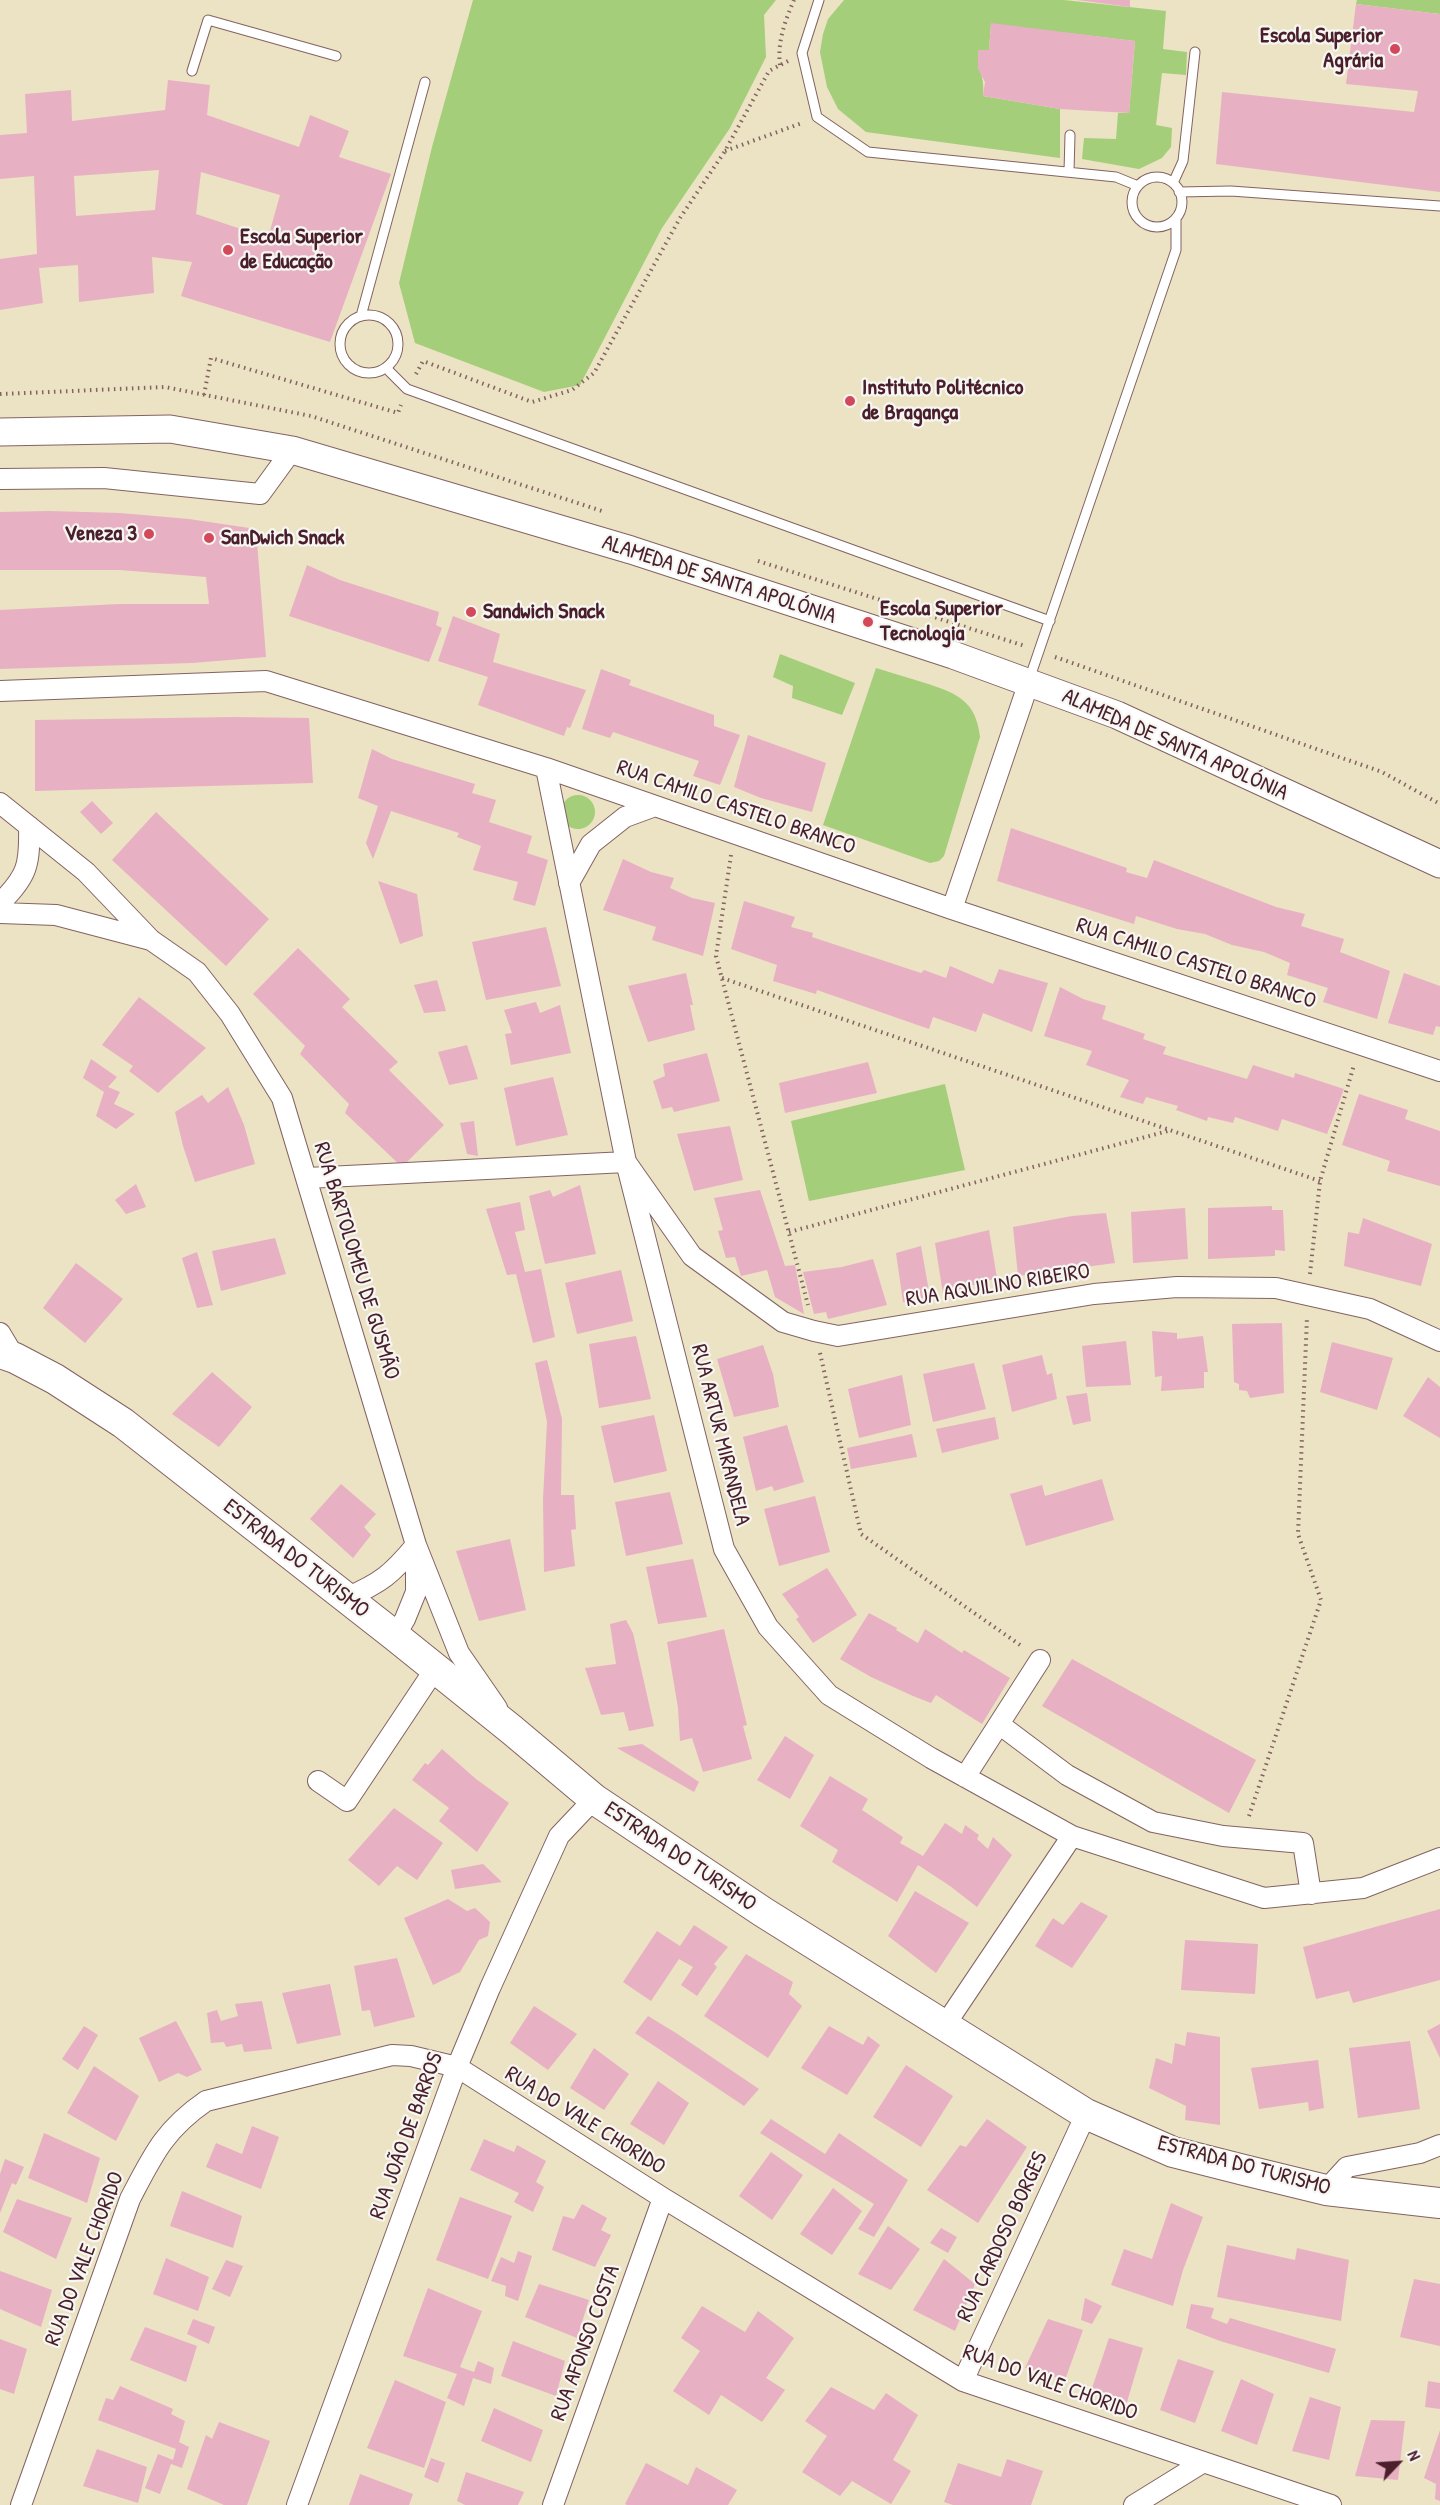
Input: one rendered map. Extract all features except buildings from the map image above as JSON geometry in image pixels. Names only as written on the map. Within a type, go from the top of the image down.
[{"type":"main road","name":"ESTRADA DO TURISMO","points":[[8,1356],[55,1379],[123,1423],[395,1636],[512,1730],[594,1800],[763,1912],[1086,2114],[1173,2152],[1326,2190],[1440,2203]]},
{"type":"street","name":"ALAMEDA DE SANTA APOLÓNIA","points":[[0,432],[170,429],[292,450],[631,550],[1029,682],[1117,715],[1440,864]]},
{"type":"street","points":[[0,479],[104,478],[260,494],[292,450]]},
{"type":"street","name":"RUA CAMILO CASTELO BRANCO","points":[[0,691],[266,681],[546,768],[952,909],[1440,1071]]},
{"type":"street","points":[[952,909],[1029,682]]},
{"type":"street","name":"RUA ARTUR MIRANDELA","points":[[546,768],[626,1162],[724,1549],[768,1627],[830,1695],[965,1777],[1072,1836]]},
{"type":"street","name":"RUA BARTOLOMEU DE GUSMÃO","points":[[0,803],[86,872],[151,940],[197,972],[230,1014],[282,1098],[416,1545],[416,1592],[395,1636]]},
{"type":"street","points":[[569,883],[591,844],[625,817],[656,806]]},
{"type":"street","points":[[0,903],[19,885],[30,857],[29,826]]},
{"type":"street","name":"RUA BARTOLOMEU DE GUSMÃO","points":[[0,914],[56,915],[151,940]]},
{"type":"street","points":[[307,1178],[626,1162]]},
{"type":"street","name":"RUA AQUILINO RIBEIRO","points":[[626,1162],[692,1256],[783,1322],[838,1336],[1094,1294],[1177,1287],[1276,1288],[1370,1309],[1440,1341]]},
{"type":"street","points":[[0,1333],[8,1356]]},
{"type":"street","points":[[346,1598],[370,1588],[394,1572],[416,1545],[459,1653],[512,1730]]},
{"type":"street","points":[[965,1777],[1040,1659]]},
{"type":"street","points":[[318,1782],[347,1801],[435,1669]]},
{"type":"street","points":[[999,1724],[1067,1775],[1153,1822],[1242,1838],[1303,1843],[1311,1893]]},
{"type":"street","name":"RUA JOÃO DE BARROS","points":[[297,2505],[457,2067],[490,1988],[559,1836],[594,1800]]},
{"type":"street","points":[[945,2025],[1072,1836],[1264,1898],[1363,1888],[1440,1858]]},
{"type":"street","name":"RUA DO VALE CHORIDO","points":[[28,2503],[130,2199],[154,2151],[181,2118],[206,2101],[392,2055],[411,2056],[457,2067],[472,2079],[663,2198],[963,2381],[1331,2505]]},
{"type":"street","name":"RUA CARDOSO BORGES","points":[[963,2381],[1086,2114]]},
{"type":"street","points":[[1326,2190],[1347,2167],[1420,2153],[1440,2145]]},
{"type":"street","name":"RUA AFONSO COSTA","points":[[553,2505],[663,2198]]},
{"type":"street","points":[[1134,2505],[1202,2463]]},
{"type":"lane","points":[[819,0],[802,53],[817,117],[868,152],[1116,177],[1138,186]]},
{"type":"lane","points":[[192,71],[208,20],[336,56]]},
{"type":"lane","points":[[1173,183],[1182,161],[1186,105],[1195,52]]},
{"type":"lane","points":[[361,316],[425,82]]},
{"type":"lane","points":[[1070,135],[1070,172]]},
{"type":"lane","points":[[1029,682],[1176,250],[1176,218],[1181,204],[1179,192],[1173,183],[1166,179],[1151,178],[1138,186],[1132,200],[1136,215],[1141,221],[1155,227],[1170,223],[1176,218]]},
{"type":"lane","points":[[1179,192],[1231,191],[1440,206]]},
{"type":"lane","points":[[1422,204],[1440,214]]},
{"type":"lane","points":[[388,366],[370,373],[360,372],[351,367],[343,357],[340,338],[351,321],[361,316],[371,315],[380,317],[394,330],[397,350],[388,366],[386,368],[407,389],[1050,621]]},
{"type":"path","points":[[780,65],[778,57],[783,26],[794,0]]},
{"type":"path","points":[[204,395],[211,358],[398,413],[407,389],[423,361],[531,402],[572,390],[594,373],[680,218],[725,151],[769,71],[802,53]]},
{"type":"path","points":[[725,151],[817,117]]},
{"type":"path","points":[[734,833],[716,956],[814,1330],[861,1534],[1040,1659]]},
{"type":"path","points":[[722,978],[1320,1181]]},
{"type":"path","points":[[1242,1838],[1321,1600],[1298,1534],[1308,1295],[1320,1181],[1359,1044]]},
{"type":"path","points":[[789,1232],[1169,1130]]},
{"type":"green space","points":[[473,0],[776,0],[764,15],[766,57],[730,128],[662,228],[580,385],[544,392],[415,343],[399,283],[432,147]]},
{"type":"green space","points":[[844,0],[1064,0],[1166,11],[1163,49],[1187,52],[1186,75],[1162,73],[1156,125],[1172,128],[1171,147],[1162,158],[1139,169],[1082,159],[1084,138],[1116,139],[1118,113],[1129,113],[1135,41],[991,24],[989,50],[978,50],[983,96],[1060,109],[1060,158],[866,132],[838,109],[827,87],[820,52],[828,19]]},
{"type":"green space","points":[[1357,0],[1440,0],[1440,14],[1356,4]]},
{"type":"green space","points":[[780,654],[855,683],[842,715],[792,698],[793,686],[773,677]]},
{"type":"green space","points":[[876,668],[946,690],[969,706],[978,724],[980,737],[944,856],[939,861],[930,863],[823,825]]},
{"type":"green space","points":[[578,795],[590,800],[595,812],[590,824],[578,829],[566,824],[561,812],[566,800]]},
{"type":"green space","points":[[945,1084],[965,1170],[809,1201],[791,1121]]},
{"type":"place","name":"Escola Superior Agrária","points":[[1395,49]]},
{"type":"place","name":"Escola Superior de Educação","points":[[228,250]]},
{"type":"place","name":"Instituto Politécnico de Bragança","points":[[850,401]]},
{"type":"place","name":"Veneza 3","points":[[149,534]]},
{"type":"place","name":"SanDwich Snack","points":[[209,538]]},
{"type":"place","name":"Sandwich Snack","points":[[471,612]]},
{"type":"place","name":"Escola Superior Tecnologia","points":[[868,622]]}]
